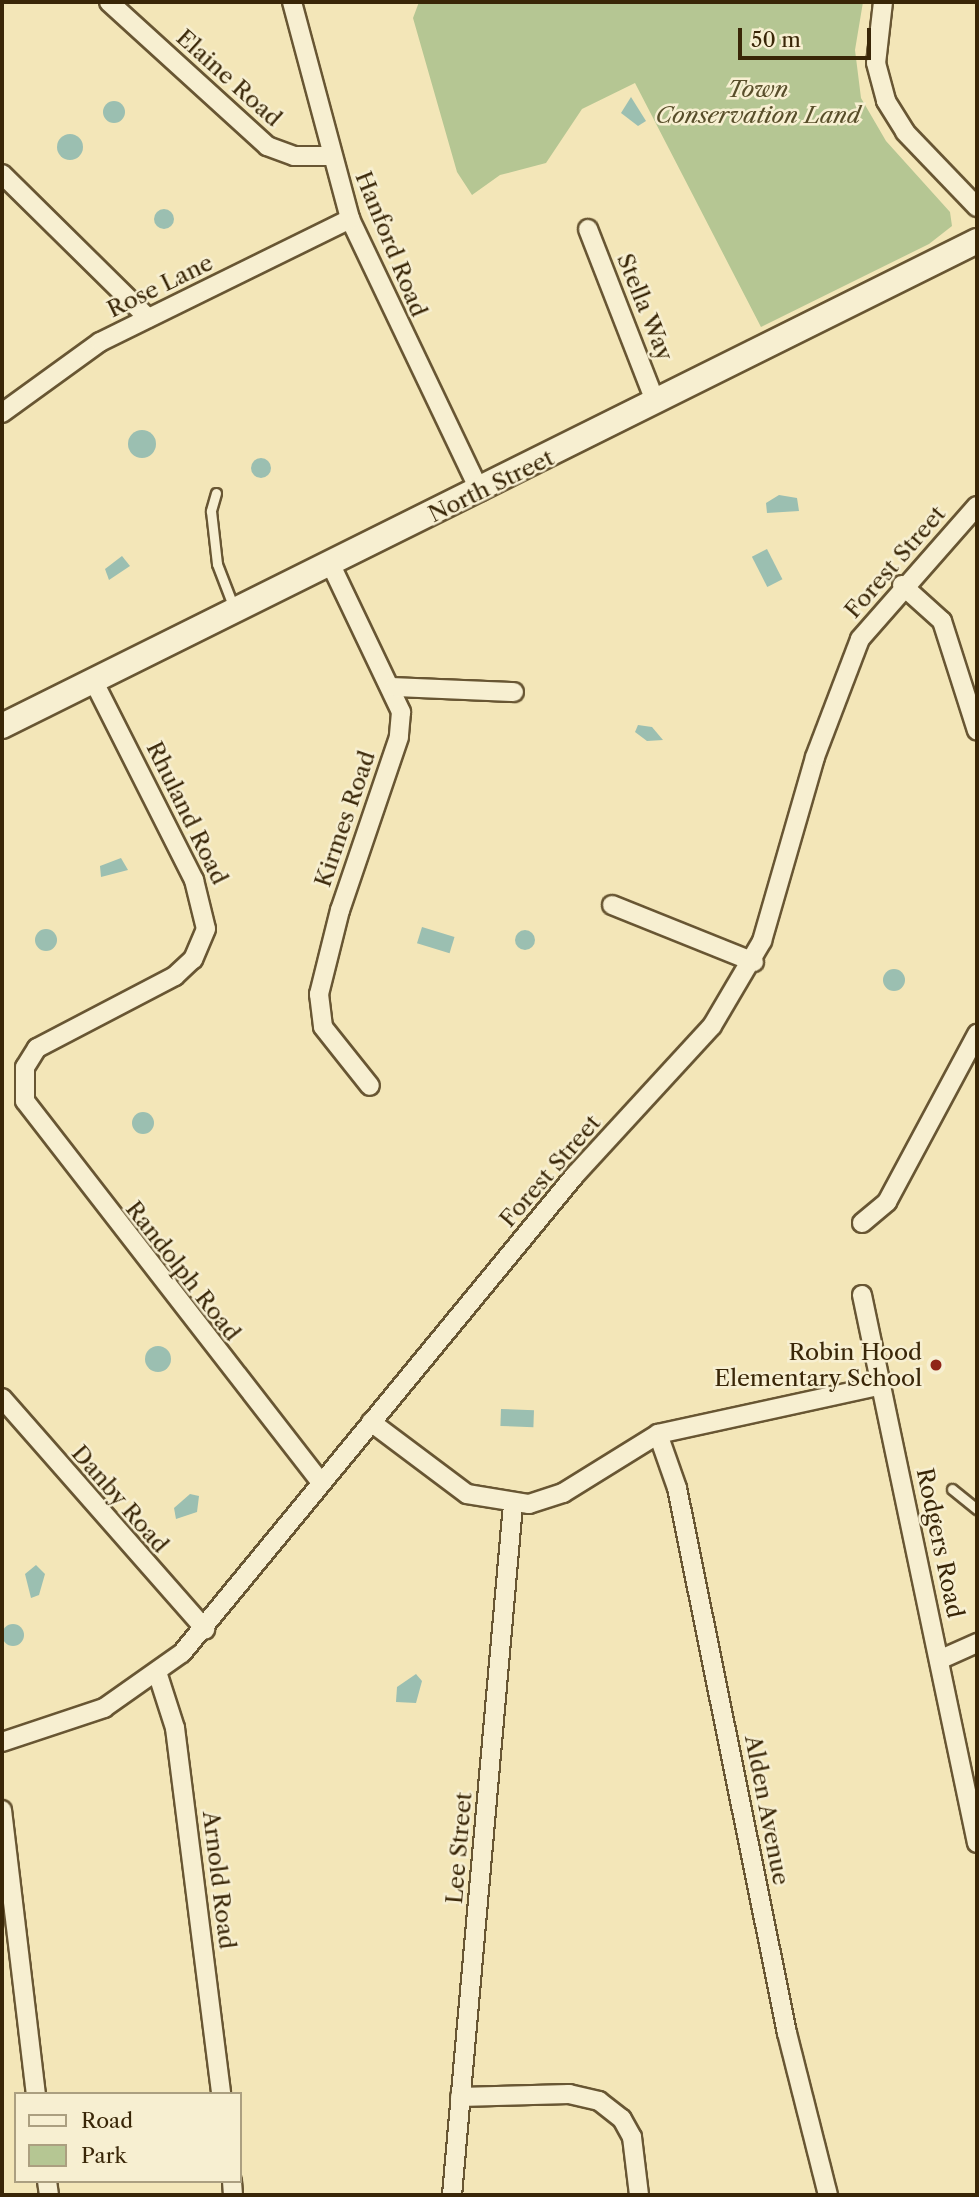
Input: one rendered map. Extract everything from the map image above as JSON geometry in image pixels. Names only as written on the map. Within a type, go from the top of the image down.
[{"type":"street","name":"Elaine Road","points":[[109,2],[267,146],[294,156],[331,156]]},
{"type":"street","name":"Hanford Road","points":[[292,2],[350,219],[480,492]]},
{"type":"street","points":[[883,2],[876,63],[886,102],[905,131],[977,207]]},
{"type":"street","points":[[2,174],[148,318]]},
{"type":"street","name":"Rose Lane","points":[[2,412],[77,355],[350,219]]},
{"type":"street","name":"Stella Way","points":[[588,229],[656,403]]},
{"type":"street","name":"North Street","points":[[2,726],[95,684],[977,241]]},
{"type":"street","name":"Forest Street","points":[[2,1742],[84,1718],[158,1675],[205,1629],[320,1481],[575,1175],[712,1026],[754,962],[842,681],[870,624],[977,506]]},
{"type":"street","name":"Kirmes Road","points":[[331,565],[394,687],[399,737],[340,910],[319,994],[323,1027],[370,1086]]},
{"type":"street","points":[[902,586],[942,621],[977,731]]},
{"type":"street","name":"Rhuland Road","points":[[22,1082],[28,1060],[42,1043],[175,976],[193,959],[206,929],[194,880],[95,684]]},
{"type":"street","points":[[394,687],[514,692]]},
{"type":"street","points":[[612,905],[754,962]]},
{"type":"street","points":[[862,1223],[887,1202],[977,1034]]},
{"type":"street","name":"Randolph Road","points":[[22,1082],[39,1126],[320,1481]]},
{"type":"street","name":"Rodgers Road","points":[[862,1295],[977,1843]]},
{"type":"street","points":[[371,1422],[467,1494],[513,1505],[564,1493],[659,1434],[882,1385]]},
{"type":"street","name":"Danby Road","points":[[2,1398],[205,1629]]},
{"type":"street","name":"Alden Avenue","points":[[659,1434],[677,1488],[787,2033],[828,2195]]},
{"type":"street","name":"Lee Street","points":[[452,2195],[513,1505]]},
{"type":"street","points":[[939,1660],[977,1643]]},
{"type":"street","name":"Arnold Road","points":[[158,1675],[175,1728],[221,2092]]},
{"type":"street","points":[[2,1810],[36,2092]]},
{"type":"street","points":[[460,2097],[569,2094],[599,2101],[622,2119],[632,2137],[639,2195]]},
{"type":"lane","points":[[216,493],[211,512],[217,564],[236,613]]},
{"type":"lane","points":[[952,1489],[977,1509]]},
{"type":"green space","name":"Town Conservation Land","points":[[419,2],[863,2],[855,50],[861,98],[886,141],[950,212],[952,226],[929,244],[761,327],[635,83],[582,109],[546,163],[500,175],[472,195],[457,172],[413,18]]},
{"type":"shaded area","points":[[631,97],[646,121],[638,126],[621,113]]},
{"type":"shaded area","points":[[114,101],[124,108],[125,112],[118,122],[114,123],[104,116],[103,112],[110,102]]},
{"type":"shaded area","points":[[70,134],[79,138],[83,147],[79,156],[70,160],[61,156],[57,147],[61,138]]},
{"type":"shaded area","points":[[160,209],[168,209],[174,219],[168,229],[160,229],[154,223],[154,215]]},
{"type":"shaded area","points":[[142,430],[152,434],[156,444],[152,454],[142,458],[132,454],[128,444],[132,434]]},
{"type":"shaded area","points":[[261,458],[268,461],[271,468],[268,475],[261,478],[254,475],[251,468],[254,461]]},
{"type":"shaded area","points":[[779,495],[797,498],[799,511],[767,513],[766,503]]},
{"type":"shaded area","points":[[767,549],[782,579],[767,587],[752,557]]},
{"type":"shaded area","points":[[122,556],[130,566],[109,580],[105,569]]},
{"type":"shaded area","points":[[638,725],[652,727],[663,740],[647,741],[635,732]]},
{"type":"shaded area","points":[[121,858],[128,870],[101,877],[100,866]]},
{"type":"shaded area","points":[[422,927],[455,937],[450,953],[417,943]]},
{"type":"shaded area","points":[[46,929],[54,932],[57,940],[54,948],[46,951],[38,948],[35,940],[38,932]]},
{"type":"shaded area","points":[[525,930],[532,933],[535,940],[532,947],[525,950],[518,947],[515,940],[518,933]]},
{"type":"shaded area","points":[[894,969],[902,972],[905,980],[902,988],[894,991],[886,988],[883,980],[886,972]]},
{"type":"shaded area","points":[[143,1112],[151,1115],[154,1123],[151,1131],[143,1134],[135,1131],[132,1123],[135,1115]]},
{"type":"shaded area","points":[[158,1346],[167,1350],[171,1359],[167,1368],[158,1372],[149,1368],[145,1359],[149,1350]]},
{"type":"shaded area","points":[[501,1409],[534,1410],[533,1427],[500,1426]]},
{"type":"shaded area","points":[[190,1494],[199,1496],[197,1512],[176,1519],[174,1508]]},
{"type":"shaded area","points":[[36,1565],[45,1574],[39,1595],[31,1598],[25,1574]]},
{"type":"shaded area","points":[[13,1624],[21,1627],[24,1635],[21,1643],[13,1646],[5,1643],[2,1635],[5,1627]]},
{"type":"shaded area","points":[[416,1674],[422,1681],[416,1703],[396,1702],[397,1687]]},
{"type":"place","name":"Robin Hood Elementary School","points":[[936,1365]]}]
